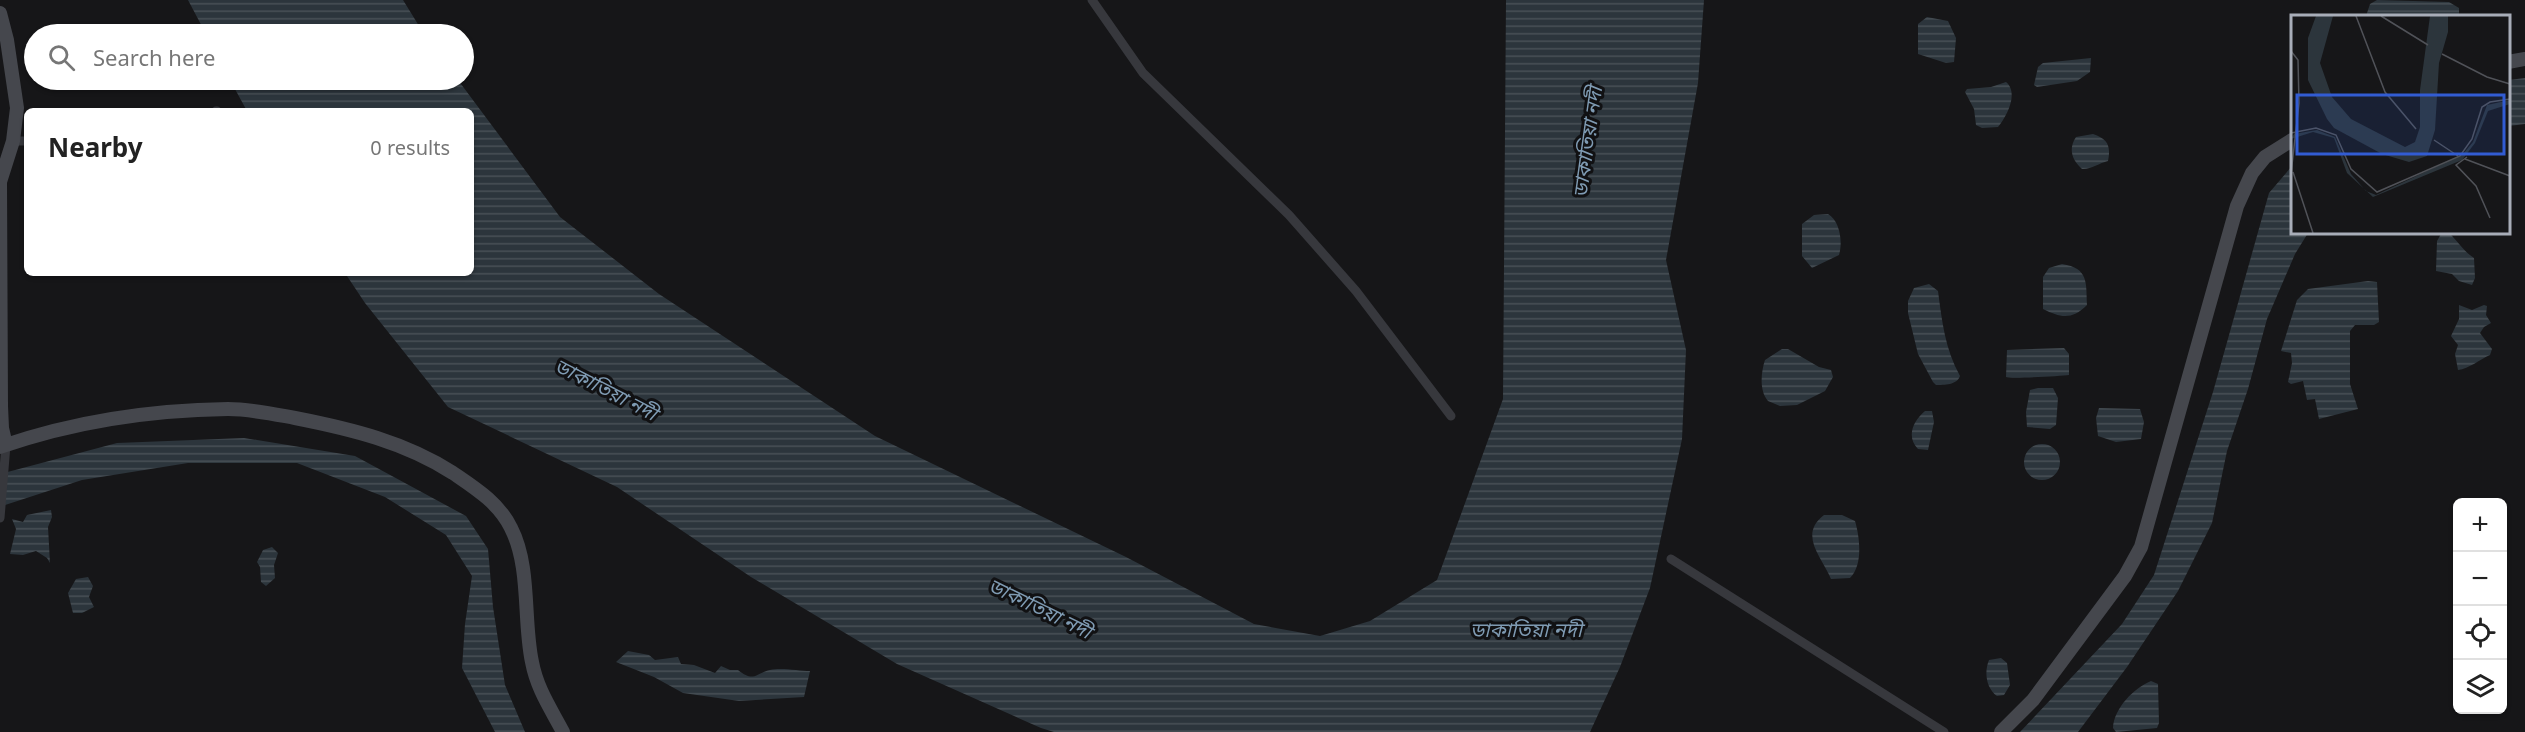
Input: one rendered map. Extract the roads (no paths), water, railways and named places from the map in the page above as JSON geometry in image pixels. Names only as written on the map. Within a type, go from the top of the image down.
[{"type":"main road","points":[[0,13],[7,40],[20,141],[0,183],[3,446],[98,421],[229,409],[266,413],[345,428],[372,435],[429,458],[477,489],[501,511],[512,530],[521,555],[532,663],[540,693],[563,732]]},
{"type":"main road","points":[[2510,62],[2525,59]]},
{"type":"main road","points":[[2001,732],[2032,700],[2125,576],[2141,547],[2237,206],[2252,173],[2265,157],[2291,141]]},
{"type":"street","points":[[1092,0],[1143,73],[1289,215],[1356,291],[1451,416]]},
{"type":"street","points":[[0,518],[3,446]]},
{"type":"street","points":[[1671,559],[1944,732]]},
{"type":"water","points":[[188,0],[403,0],[418,24],[201,24]]},
{"type":"water","name":"ডাকাতিয়া নদী","points":[[1506,0],[1704,0],[1698,83],[1666,260],[1686,350],[1682,439],[1650,588],[1620,667],[1590,732],[1054,732],[897,664],[751,577],[617,487],[448,407],[365,303],[347,276],[474,276],[474,108],[245,108],[235,90],[465,90],[560,217],[659,294],[875,436],[1126,557],[1254,624],[1320,636],[1370,621],[1437,580],[1503,399]]},
{"type":"water","points":[[2377,0],[2449,2],[2459,8],[2459,15],[2366,15],[2370,4]]},
{"type":"water","points":[[1927,17],[1948,21],[1956,38],[1954,62],[1946,63],[1918,54],[1918,24]]},
{"type":"water","points":[[2091,58],[2090,72],[2077,81],[2037,87],[2034,85],[2038,67],[2043,63]]},
{"type":"water","points":[[2525,78],[2525,124],[2510,126],[2510,80]]},
{"type":"water","points":[[2006,82],[2012,92],[2012,98],[2008,111],[1998,127],[1982,128],[1976,125],[1974,109],[1965,92],[1967,89],[1991,87]]},
{"type":"water","points":[[2093,134],[2102,138],[2107,144],[2108,161],[2082,169],[2074,158],[2072,146],[2076,137]]},
{"type":"water","points":[[2291,167],[2291,234],[2307,234],[2295,254],[2267,319],[2248,389],[2227,451],[2212,523],[2178,591],[2127,667],[2078,732],[2020,732],[2122,624],[2154,575],[2213,392],[2269,193]]},
{"type":"water","points":[[1828,214],[1840,232],[1839,255],[1812,268],[1802,256],[1802,224],[1814,215]]},
{"type":"water","points":[[2441,234],[2450,234],[2474,258],[2475,278],[2472,285],[2459,281],[2452,274],[2436,271],[2437,241]]},
{"type":"water","points":[[2062,264],[2077,269],[2082,273],[2086,283],[2087,305],[2082,310],[2066,316],[2043,309],[2043,277],[2049,268]]},
{"type":"water","points":[[2368,281],[2377,282],[2379,322],[2374,325],[2355,325],[2350,331],[2350,384],[2358,409],[2319,419],[2315,399],[2307,400],[2303,381],[2291,384],[2288,382],[2292,363],[2291,353],[2281,351],[2297,300],[2308,289]]},
{"type":"water","points":[[1929,284],[1938,291],[1948,345],[1960,376],[1950,384],[1936,385],[1933,382],[1918,354],[1908,313],[1908,301],[1914,288]]},
{"type":"water","points":[[2459,305],[2472,310],[2487,306],[2486,315],[2491,323],[2480,333],[2492,349],[2490,355],[2458,370],[2455,354],[2458,345],[2451,336],[2459,319]]},
{"type":"water","points":[[2064,348],[2069,354],[2069,375],[2006,377],[2007,350]]},
{"type":"water","points":[[1782,349],[1788,349],[1819,367],[1831,370],[1833,377],[1825,391],[1797,405],[1780,406],[1768,401],[1762,387],[1765,360]]},
{"type":"water","points":[[2053,388],[2058,398],[2056,425],[2050,429],[2027,427],[2026,412],[2030,390]]},
{"type":"water","points":[[2099,408],[2140,409],[2144,422],[2141,439],[2116,442],[2098,436],[2096,418]]},
{"type":"water","points":[[1925,411],[1932,411],[1934,422],[1928,450],[1918,449],[1912,439],[1914,424]]},
{"type":"water","points":[[244,438],[355,456],[466,516],[488,549],[493,607],[505,685],[525,732],[495,732],[462,668],[472,576],[446,535],[385,497],[297,463],[188,463],[82,480],[2,506],[0,474],[117,443]]},
{"type":"water","points":[[2042,444],[2055,449],[2060,462],[2055,475],[2042,480],[2029,475],[2024,462],[2029,449]]},
{"type":"water","points":[[51,510],[52,517],[48,527],[50,563],[47,558],[36,551],[23,555],[10,554],[16,529],[12,519],[23,522],[27,515]]},
{"type":"water","points":[[1824,515],[1842,515],[1855,521],[1859,559],[1850,578],[1831,579],[1814,546],[1813,530]]},
{"type":"water","points":[[272,547],[278,553],[274,565],[275,578],[266,586],[261,582],[260,567],[257,562],[263,550]]},
{"type":"water","points":[[88,577],[93,586],[89,597],[94,607],[82,613],[73,613],[68,593],[76,579]]},
{"type":"water","points":[[628,651],[649,655],[655,660],[678,657],[681,664],[694,665],[715,673],[721,666],[730,670],[738,670],[751,677],[774,669],[810,671],[804,697],[739,701],[683,693],[654,677],[616,662]]},
{"type":"water","points":[[2001,658],[2007,663],[2010,685],[2004,695],[1997,696],[1988,684],[1987,670],[1989,660]]},
{"type":"water","points":[[2151,681],[2158,684],[2159,723],[2157,728],[2116,732],[2113,728],[2114,721],[2121,706],[2138,688]]}]
